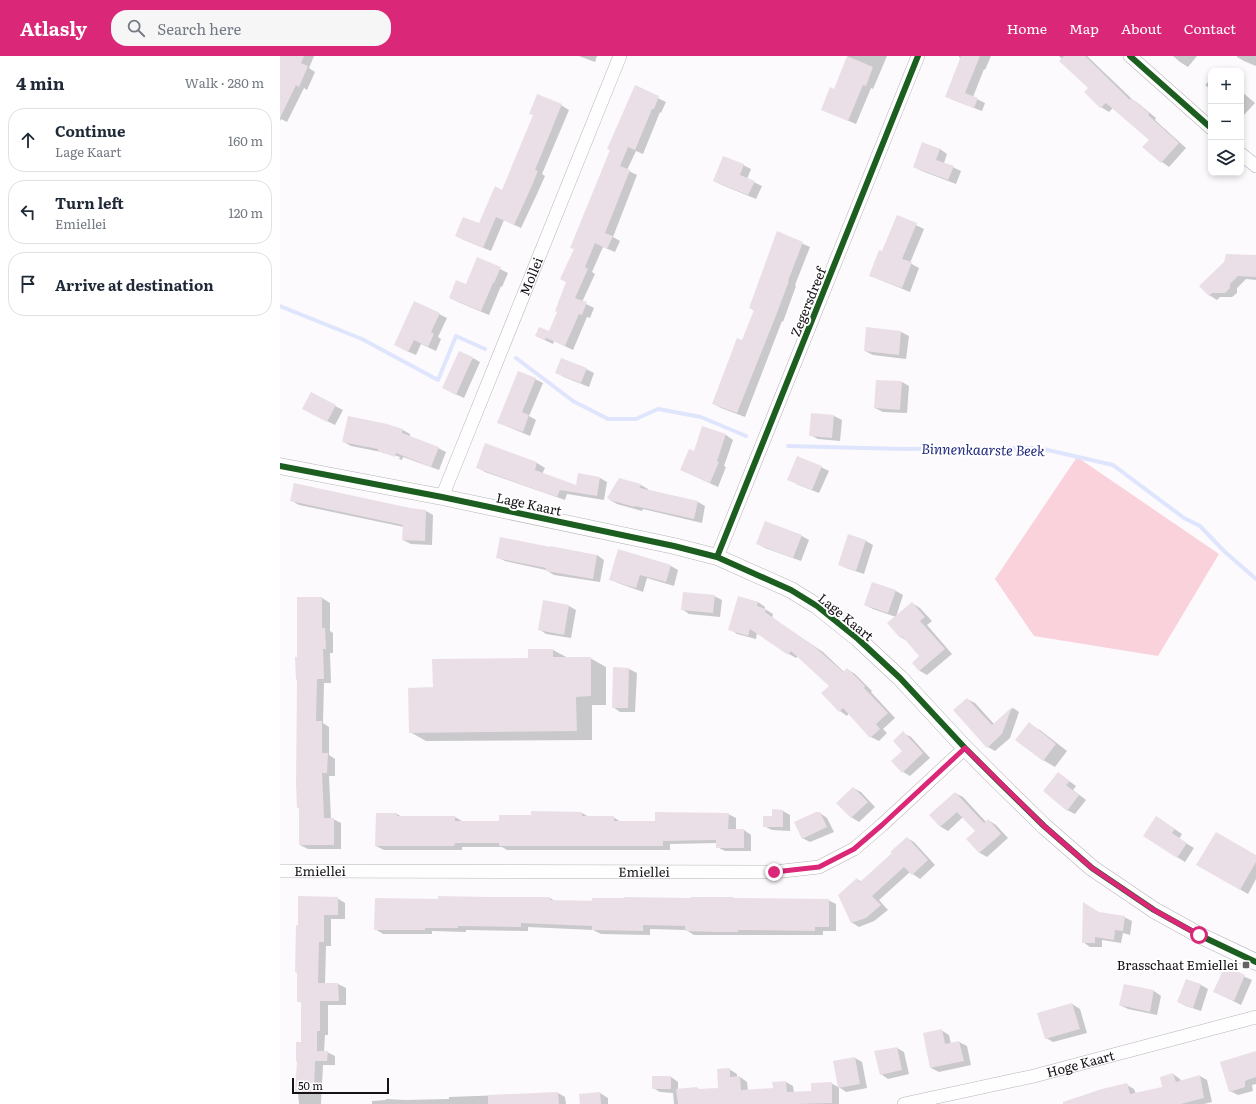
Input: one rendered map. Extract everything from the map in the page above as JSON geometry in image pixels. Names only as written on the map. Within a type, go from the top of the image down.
[{"type":"street","name":"Mollei","points":[[442,497],[620,56]]},
{"type":"street","name":"Zegersdreef","points":[[717,557],[918,56]]},
{"type":"street","points":[[1130,56],[1208,125]]},
{"type":"street","points":[[1244,156],[1256,166]]},
{"type":"street","name":"Lage Kaart","points":[[280,466],[442,497],[674,546],[717,557],[790,590],[817,606],[858,639],[900,678],[965,748],[1044,826],[1092,868],[1154,910],[1199,935],[1256,962]]},
{"type":"street","name":"Emiellei","points":[[280,871],[766,872],[819,867],[854,849],[965,748]]},
{"type":"street","name":"Hoge Kaart","points":[[904,1104],[1034,1076],[1256,1017]]},
{"type":"shaded area","points":[[1077,457],[1219,554],[1158,656],[1034,636],[995,579]]},
{"type":"building","points":[[280,56],[304,56],[301,63],[308,66],[299,87],[296,85],[280,118]]},
{"type":"building","points":[[847,56],[873,67],[866,86],[863,85],[848,121],[821,110],[830,87],[834,89]]},
{"type":"building","points":[[961,56],[980,56],[965,93],[978,98],[974,108],[945,97]]},
{"type":"building","points":[[1064,56],[1085,56],[1130,100],[1131,98],[1149,113],[1148,115],[1179,143],[1161,163],[1142,147],[1149,140],[1106,103],[1100,108],[1084,92],[1088,88],[1059,61]]},
{"type":"building","points":[[635,85],[659,96],[635,150],[628,147],[620,166],[630,170],[605,233],[613,236],[607,249],[595,243],[585,267],[588,269],[575,298],[587,302],[582,315],[579,314],[565,346],[546,338],[557,312],[555,311],[566,282],[560,279],[574,249],[570,248],[610,150],[607,149]]},
{"type":"building","points":[[537,94],[562,104],[535,170],[538,171],[514,225],[496,217],[483,248],[455,236],[463,217],[479,223],[495,186],[502,190],[533,115],[529,114]]},
{"type":"building","points":[[922,142],[940,149],[936,160],[954,166],[948,180],[913,167]]},
{"type":"building","points":[[723,156],[744,164],[740,175],[755,181],[748,195],[713,181]]},
{"type":"building","points":[[897,215],[917,223],[902,259],[912,262],[902,288],[869,276],[879,250],[882,251]]},
{"type":"building","points":[[777,231],[803,242],[775,318],[737,413],[712,404],[737,338],[742,340],[754,310],[749,308]]},
{"type":"building","points":[[1226,254],[1256,255],[1256,277],[1238,276],[1230,284],[1230,288],[1225,293],[1212,293],[1209,296],[1199,286],[1224,262]]},
{"type":"building","points":[[477,257],[501,267],[481,311],[449,298],[456,280],[466,284]]},
{"type":"building","points":[[414,301],[440,313],[431,332],[434,334],[428,347],[414,340],[408,352],[394,345]]},
{"type":"building","points":[[539,327],[549,331],[545,340],[535,336]]},
{"type":"building","points":[[866,327],[901,331],[899,355],[864,351]]},
{"type":"building","points":[[459,351],[473,357],[456,395],[442,388]]},
{"type":"building","points":[[561,358],[587,368],[581,383],[555,373]]},
{"type":"building","points":[[518,371],[536,378],[522,412],[529,415],[523,432],[497,423]]},
{"type":"building","points":[[876,380],[902,381],[900,410],[874,408]]},
{"type":"building","points":[[311,392],[336,405],[327,422],[302,409]]},
{"type":"building","points":[[811,413],[834,415],[832,438],[809,436]]},
{"type":"building","points":[[348,416],[403,429],[402,433],[439,447],[431,467],[396,453],[395,457],[378,451],[378,449],[342,442]]},
{"type":"building","points":[[702,426],[726,434],[717,461],[719,462],[710,483],[680,470],[689,449],[694,451]]},
{"type":"building","points":[[485,443],[537,462],[535,470],[576,485],[578,473],[600,477],[597,496],[560,490],[557,497],[476,468]]},
{"type":"building","points":[[797,456],[822,466],[812,490],[787,480]]},
{"type":"building","points":[[619,478],[641,484],[640,488],[698,501],[694,519],[609,500],[607,498]]},
{"type":"building","points":[[294,483],[410,508],[426,510],[425,541],[402,540],[403,525],[290,501]]},
{"type":"building","points":[[765,521],[802,535],[793,558],[756,544]]},
{"type":"building","points":[[848,534],[866,540],[856,571],[838,565]]},
{"type":"building","points":[[500,537],[597,555],[593,579],[546,571],[546,568],[496,558]]},
{"type":"building","points":[[618,549],[671,565],[666,582],[640,575],[636,588],[609,580]]},
{"type":"building","points":[[872,582],[896,590],[888,613],[864,605]]},
{"type":"building","points":[[683,592],[715,595],[713,613],[681,610]]},
{"type":"building","points":[[738,596],[758,602],[757,606],[766,609],[765,612],[815,647],[843,672],[847,668],[888,713],[876,724],[880,729],[870,738],[843,708],[839,712],[821,693],[829,686],[791,651],[788,655],[750,629],[748,636],[728,630]]},
{"type":"building","points":[[297,597],[322,597],[322,628],[325,628],[326,649],[323,649],[324,679],[317,679],[316,721],[322,721],[322,753],[328,753],[327,773],[322,773],[324,818],[334,818],[334,845],[299,845],[299,808],[297,808],[296,785],[297,680],[295,657],[297,657]]},
{"type":"building","points":[[543,600],[569,605],[564,635],[538,630]]},
{"type":"building","points":[[912,602],[925,617],[920,621],[945,649],[919,671],[912,663],[919,656],[902,636],[900,638],[887,623]]},
{"type":"building","points":[[528,649],[553,649],[553,657],[591,657],[591,696],[576,697],[577,731],[409,733],[408,688],[433,687],[432,659],[528,658]]},
{"type":"building","points":[[613,667],[629,668],[628,708],[612,708]]},
{"type":"building","points":[[967,698],[992,725],[1012,707],[1002,734],[987,748],[953,710]]},
{"type":"building","points":[[1029,722],[1056,744],[1043,761],[1015,740]]},
{"type":"building","points":[[903,731],[923,753],[902,773],[891,761],[902,751],[893,741]]},
{"type":"building","points":[[1058,772],[1070,781],[1066,785],[1079,795],[1067,811],[1043,791]]},
{"type":"building","points":[[853,787],[868,802],[851,818],[836,803]]},
{"type":"building","points":[[955,792],[984,823],[988,819],[1001,834],[979,853],[966,839],[975,831],[957,812],[940,827],[929,815]]},
{"type":"building","points":[[772,809],[783,810],[783,827],[763,827],[763,816],[772,816]]},
{"type":"building","points":[[531,811],[582,812],[582,816],[614,816],[614,821],[655,821],[655,812],[729,813],[728,829],[744,829],[744,848],[716,848],[716,840],[663,841],[663,846],[499,846],[499,843],[455,843],[454,846],[375,846],[376,813],[397,813],[397,816],[455,816],[455,821],[499,821],[499,815],[531,815]]},
{"type":"building","points":[[816,812],[820,812],[827,827],[802,839],[794,822]]},
{"type":"building","points":[[1156,816],[1175,829],[1172,833],[1187,843],[1177,858],[1143,836]]},
{"type":"building","points":[[1216,832],[1256,855],[1256,862],[1240,890],[1196,865]]},
{"type":"building","points":[[907,837],[928,860],[912,875],[904,867],[872,896],[881,905],[866,918],[851,923],[838,895],[857,878],[860,882]]},
{"type":"building","points":[[298,896],[338,897],[338,915],[324,915],[324,942],[319,942],[318,983],[338,983],[339,1001],[320,1001],[320,1031],[317,1031],[317,1051],[328,1051],[327,1061],[315,1061],[314,1093],[295,1092],[297,1061],[296,1042],[301,1042],[301,1002],[297,1002],[297,973],[295,972]]},
{"type":"building","points":[[438,896],[550,897],[550,900],[592,901],[592,898],[624,897],[829,899],[829,927],[815,927],[815,931],[738,930],[738,932],[717,932],[685,931],[685,926],[643,925],[643,931],[592,930],[592,926],[521,923],[521,927],[458,926],[458,928],[425,928],[425,930],[374,930],[375,898],[438,899]]},
{"type":"building","points":[[1083,902],[1099,912],[1125,916],[1123,931],[1115,930],[1114,940],[1095,937],[1095,943],[1082,943]]},
{"type":"building","points":[[1225,966],[1245,975],[1234,1001],[1213,992]]},
{"type":"building","points":[[1186,979],[1201,984],[1193,1008],[1177,1002]]},
{"type":"building","points":[[1124,984],[1154,990],[1150,1012],[1119,1005]]},
{"type":"building","points":[[1072,1003],[1080,1029],[1045,1039],[1037,1013]]},
{"type":"building","points":[[942,1029],[945,1044],[959,1041],[964,1061],[930,1068],[923,1033]]},
{"type":"building","points":[[897,1047],[902,1070],[880,1075],[874,1051]]},
{"type":"building","points":[[1256,1051],[1256,1077],[1245,1081],[1245,1087],[1229,1092],[1220,1062]]},
{"type":"building","points":[[855,1057],[860,1084],[838,1088],[833,1061]]},
{"type":"building","points":[[730,1068],[730,1077],[740,1076],[741,1090],[773,1088],[772,1082],[786,1081],[787,1092],[811,1091],[811,1083],[832,1082],[832,1103],[678,1104],[676,1089],[697,1087],[697,1089],[718,1088],[717,1069]]},
{"type":"building","points":[[1173,1073],[1176,1082],[1200,1075],[1204,1098],[1181,1104],[1063,1104],[1063,1102],[1102,1089],[1127,1083],[1130,1094],[1162,1087],[1160,1077]]},
{"type":"building","points":[[652,1076],[671,1076],[671,1089],[652,1089]]},
{"type":"building","points":[[558,1092],[559,1104],[488,1104],[488,1095]]},
{"type":"building","points":[[600,1092],[601,1104],[580,1104],[579,1094]]},
{"type":"waterway","name":"Binnenkaarste Beek","points":[[280,306],[362,339],[438,380],[456,336],[485,349]]},
{"type":"waterway","name":"Binnenkaarste Beek","points":[[516,358],[573,401],[608,419],[636,419],[658,409],[701,417],[746,436]]},
{"type":"waterway","name":"Binnenkaarste Beek","points":[[788,446],[903,449],[1039,448],[1113,465],[1184,518],[1200,526],[1225,552],[1256,579]]},
{"type":"cycle path","points":[[717,557],[918,56]]},
{"type":"cycle path","points":[[1130,56],[1208,125]]},
{"type":"cycle path","points":[[280,466],[442,497],[674,546],[717,557],[791,590],[817,606],[858,639],[900,678],[999,782],[1044,826],[1092,868],[1154,910],[1199,935],[1256,962]]},
{"type":"place","name":"Brasschaat Emiellei","points":[[1246,965]]},
{"type":"route","points":[[774,872],[819,867],[854,849],[965,748],[1044,826],[1092,868],[1154,910],[1199,935]]}]
